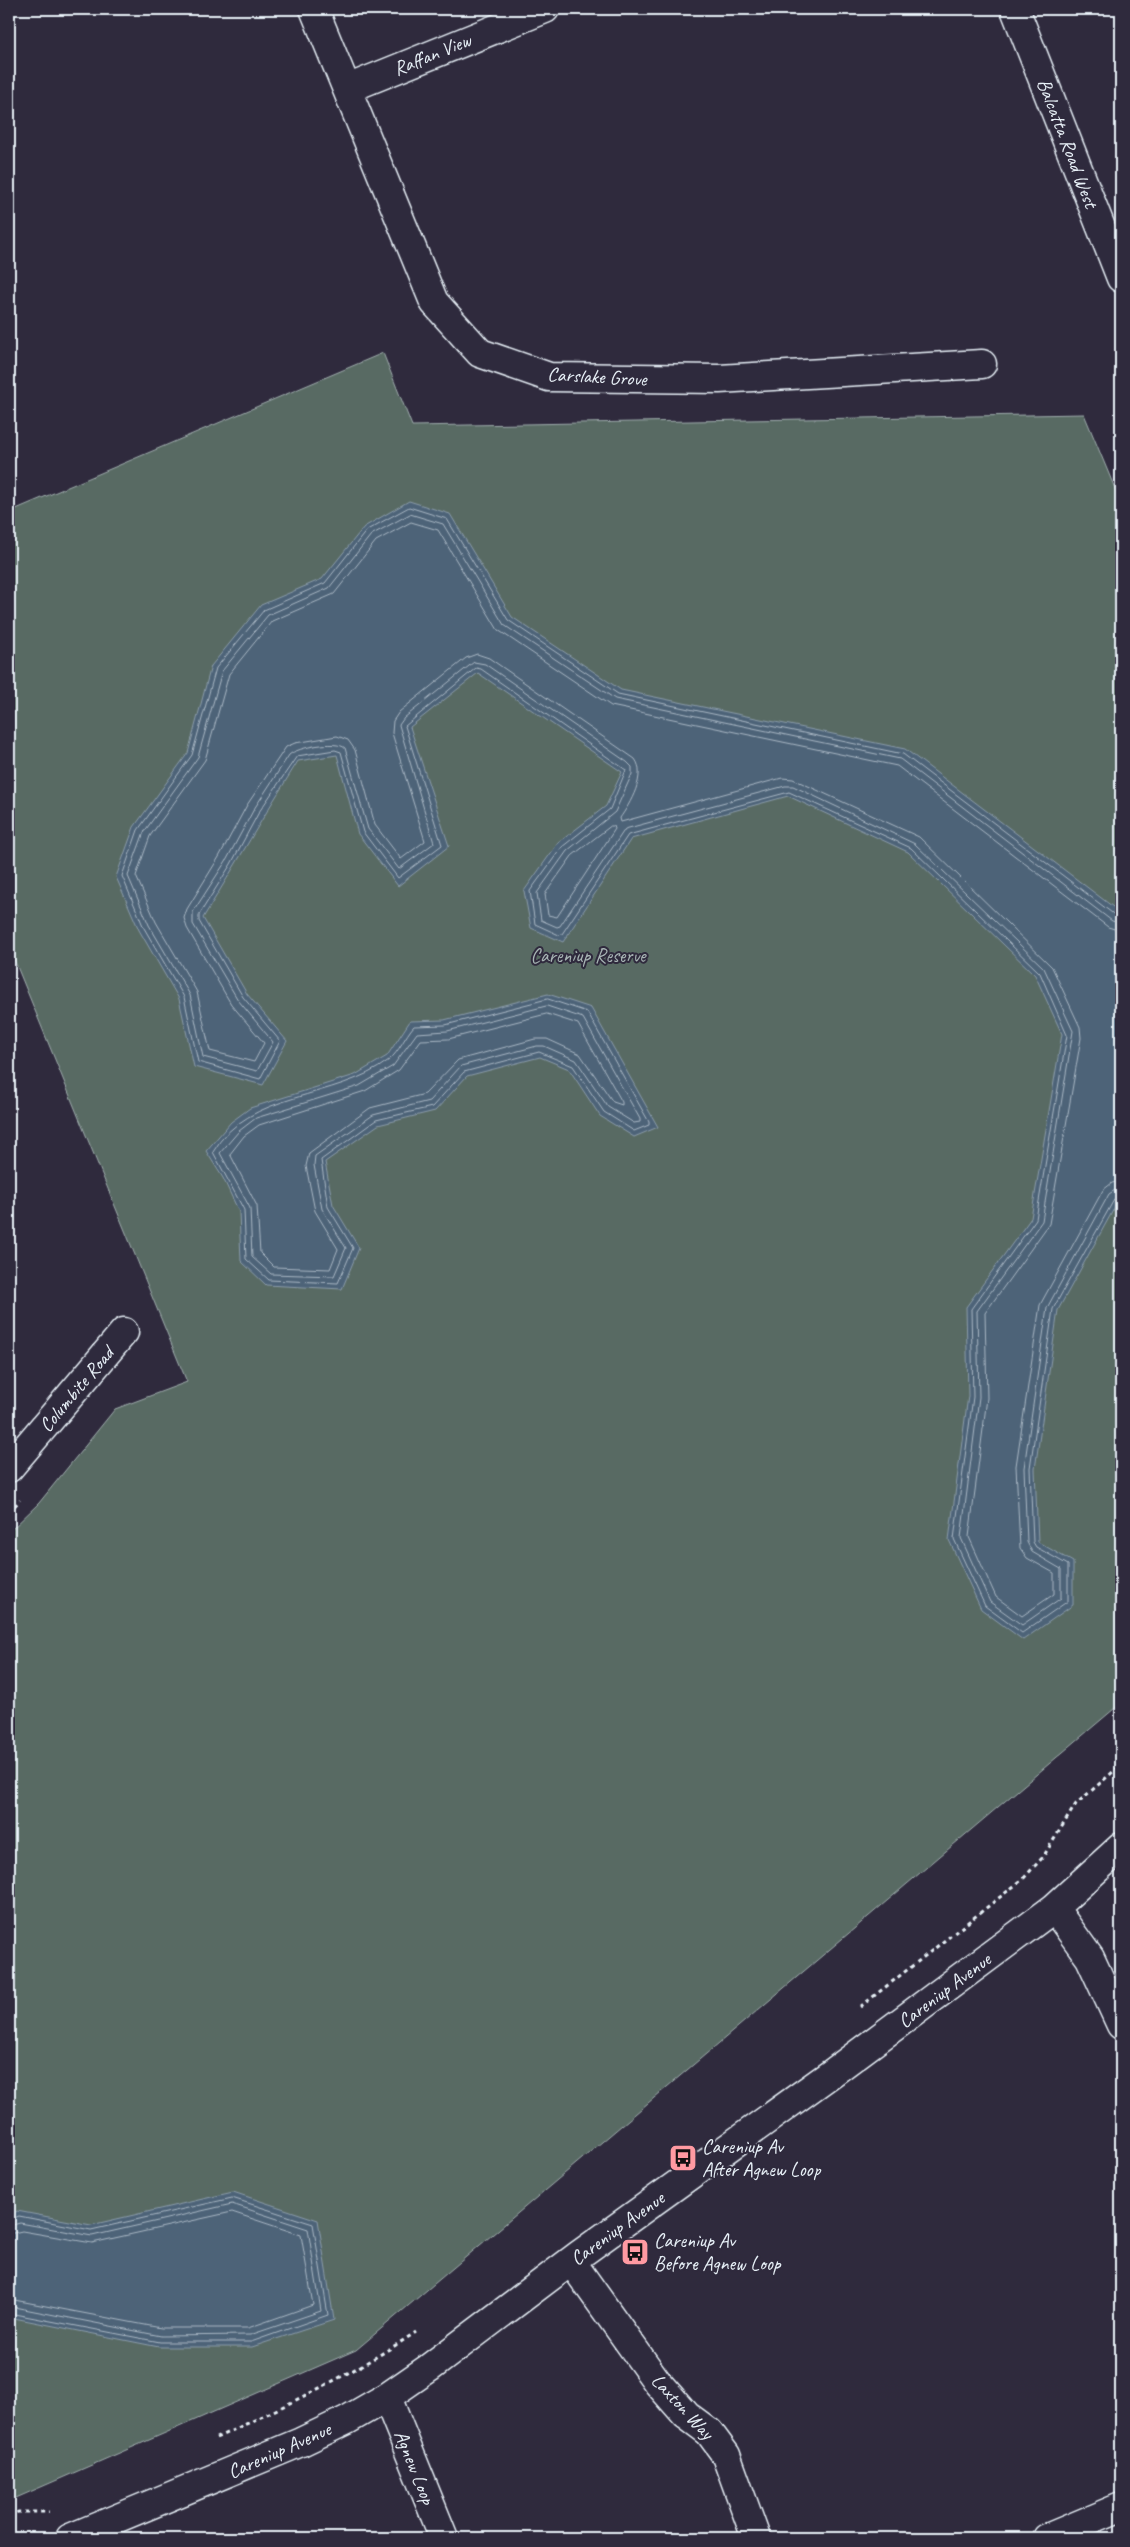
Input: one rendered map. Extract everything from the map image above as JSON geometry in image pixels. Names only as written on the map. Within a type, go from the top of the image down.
[{"type":"street","name":"Carslake Grove","points":[[314,9],[434,302],[480,353],[549,377],[719,380],[982,364]]},
{"type":"street","name":"Raffan View","points":[[347,89],[545,9]]},
{"type":"street","name":"Balcatta Road West","points":[[1015,9],[1121,278]]},
{"type":"street","name":"Columbite Road","points":[[9,1468],[124,1332]]},
{"type":"street","name":"Careniup Avenue","points":[[70,2538],[301,2442],[347,2420],[387,2397],[429,2368],[571,2261],[832,2073],[1054,1908],[1121,1847]]},
{"type":"street","points":[[1054,1908],[1090,1958],[1121,2025]]},
{"type":"street","name":"Laxton Way","points":[[571,2261],[658,2383],[686,2415],[709,2432],[726,2455],[756,2538]]},
{"type":"street","name":"Agnew Loop","points":[[387,2397],[444,2538]]},
{"type":"street","points":[[1047,2538],[1121,2507]]},
{"type":"path","points":[[855,2011],[1023,1879],[1043,1857],[1076,1804],[1121,1765]]},
{"type":"path","points":[[208,2442],[354,2370],[420,2329]]},
{"type":"path","points":[[9,2516],[18,2512],[51,2512]]},
{"type":"green space","name":"Careniup Reserve","points":[[383,353],[412,426],[1084,414],[1121,503],[1121,1703],[356,2350],[9,2501],[9,1532],[39,1503],[115,1409],[187,1382],[9,947],[9,512]]},
{"type":"water","points":[[409,501],[450,514],[512,617],[621,690],[905,749],[1121,913],[1121,1196],[1058,1310],[1035,1469],[1038,1542],[1073,1562],[1073,1605],[1023,1640],[981,1609],[949,1540],[968,1396],[966,1307],[1031,1218],[1062,1034],[1035,975],[908,852],[788,796],[631,839],[563,942],[531,928],[524,891],[558,843],[606,806],[622,772],[478,673],[410,727],[449,846],[398,886],[358,834],[337,755],[298,761],[203,918],[247,994],[287,1041],[263,1085],[194,1067],[179,999],[139,930],[116,877],[134,827],[188,753],[211,666],[261,605],[322,579],[364,527]]},
{"type":"water","points":[[548,994],[591,1008],[658,1127],[634,1137],[600,1116],[569,1069],[540,1057],[467,1076],[435,1111],[378,1125],[325,1162],[333,1205],[359,1248],[342,1289],[266,1285],[241,1261],[239,1212],[223,1178],[206,1151],[231,1122],[250,1108],[355,1075],[387,1056],[410,1021],[444,1020]]},
{"type":"water","points":[[233,2192],[318,2220],[334,2320],[252,2347],[159,2347],[9,2317],[9,2216],[17,2211],[91,2225]]},
{"type":"place","name":"Careniup Av After Agnew Loop","points":[[683,2158]]},
{"type":"place","name":"Careniup Av Before Agnew Loop","points":[[635,2252]]}]
